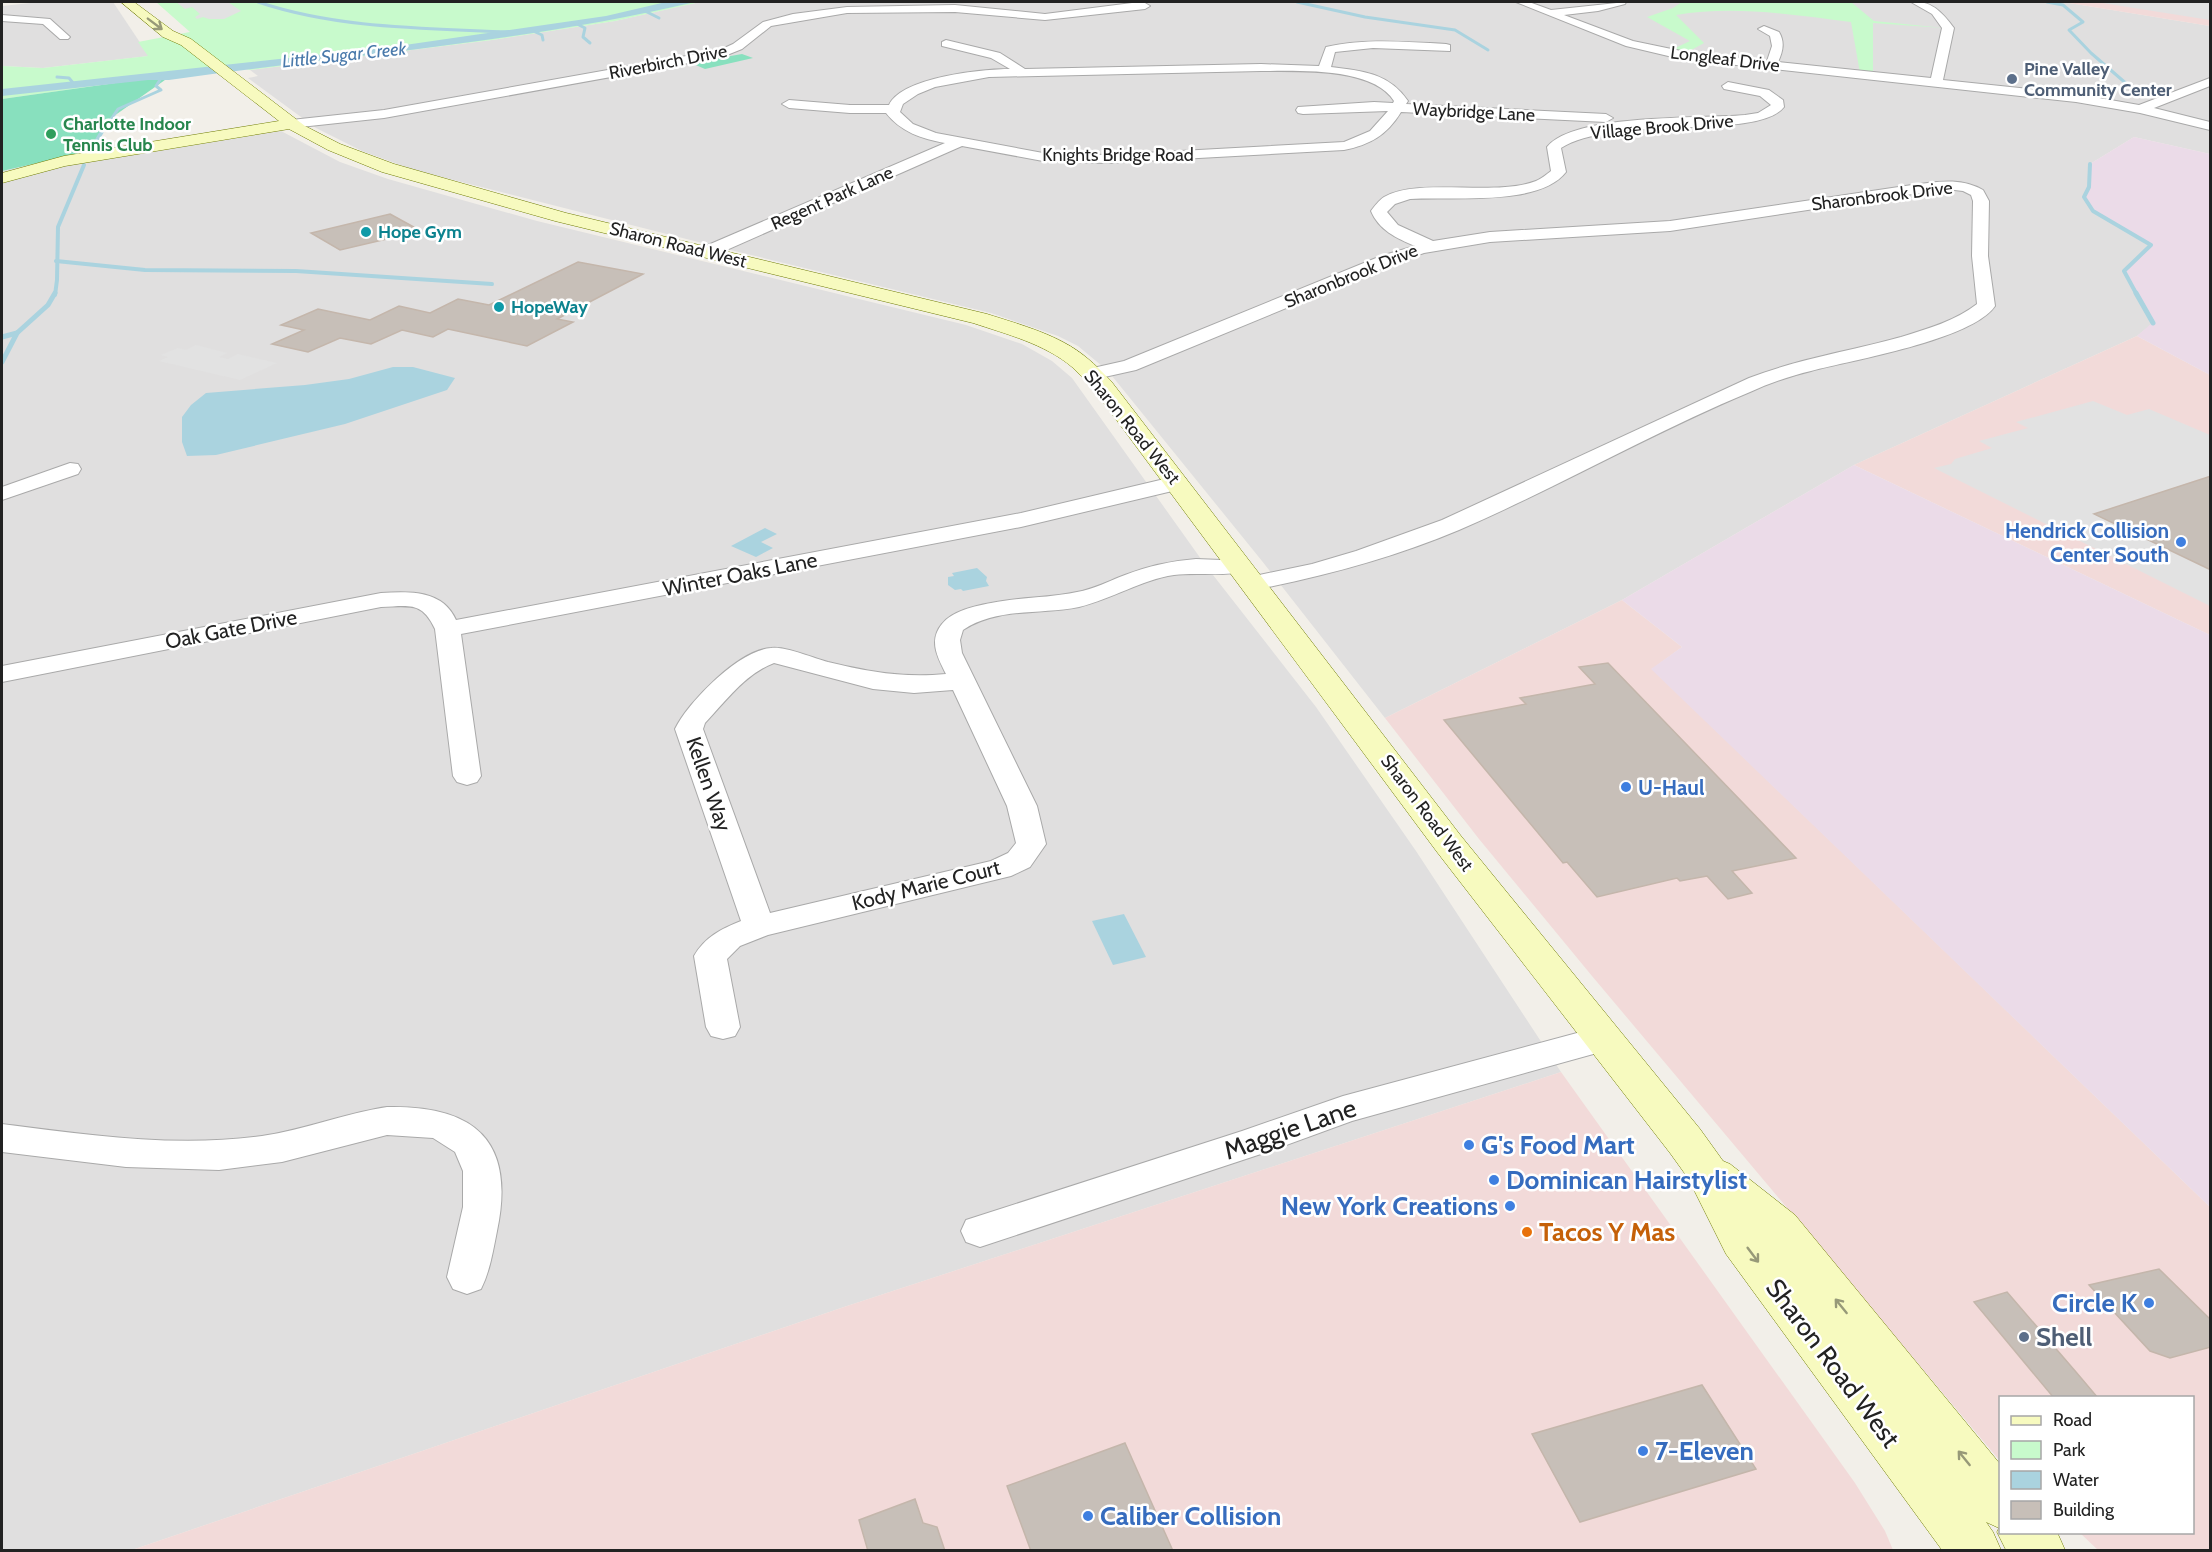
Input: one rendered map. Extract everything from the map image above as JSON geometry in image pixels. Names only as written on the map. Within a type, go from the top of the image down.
[{"type":"main road","name":"Sharon Road West","points":[[127,2],[168,34],[186,42],[291,124],[334,147],[406,174],[561,217],[988,320],[1061,350],[1091,374],[1103,386],[1177,483],[1449,844],[1704,1167],[1742,1241],[1976,1535]]},
{"type":"main road","name":"Sharon Road West","points":[[147,2],[182,30],[186,42]]},
{"type":"main road","points":[[2,178],[64,161],[291,124]]},
{"type":"main road","points":[[2025,1534],[2038,1551]]},
{"type":"street","name":"Longleaf Drive","points":[[1521,2],[1647,48],[1696,57],[2076,98],[2140,109],[2211,126]]},
{"type":"street","points":[[1551,13],[1591,9],[1621,2]]},
{"type":"street","points":[[1916,2],[1936,12],[1948,28],[1936,83]]},
{"type":"street","name":"Riverbirch Drive","points":[[291,124],[384,114],[722,53],[738,48],[757,29],[767,24],[838,11],[888,8],[974,10],[1046,18],[1075,16],[1120,7],[1145,6]]},
{"type":"street","points":[[2,18],[46,21],[64,37]]},
{"type":"street","points":[[1764,29],[1775,34],[1778,42],[1777,53],[1770,66]]},
{"type":"street","points":[[946,45],[995,56],[1020,71]]},
{"type":"street","points":[[1324,70],[1330,50],[1338,48],[1369,45],[1446,48]]},
{"type":"street","points":[[789,104],[893,109],[903,97],[932,84],[971,75],[1020,71],[1282,67],[1324,70],[1363,77],[1384,84],[1398,93],[1401,101],[1397,107]]},
{"type":"street","points":[[2140,109],[2211,82]]},
{"type":"street","name":"Village Brook Drive","points":[[1428,245],[1400,233],[1383,220],[1379,211],[1384,203],[1396,197],[1414,194],[1487,193],[1534,185],[1552,178],[1559,172],[1554,147],[1562,140],[1592,132],[1644,125],[1749,118],[1770,113],[1777,107],[1778,103],[1769,95],[1728,87]]},
{"type":"street","name":"Waybridge Lane","points":[[1302,110],[1333,110],[1357,106],[1397,107],[1622,118],[1644,125]]},
{"type":"street","name":"Knights Bridge Road","points":[[893,109],[895,115],[908,127],[933,137],[1031,155],[1089,159],[1314,149],[1348,145],[1372,138],[1384,128],[1397,107]]},
{"type":"street","name":"Regent Park Lane","points":[[707,252],[957,143]]},
{"type":"street","name":"Sharonbrook Drive","points":[[1091,374],[1129,366],[1386,260],[1428,245],[1476,238],[1670,226],[1859,196],[1953,185],[1975,191],[1981,201],[1980,256],[1986,306],[1968,320],[1790,371],[1737,390],[1450,525],[1405,542],[1316,570],[1246,575]]},
{"type":"street","points":[[2,494],[70,469]]},
{"type":"street","name":"Winter Oaks Lane","points":[[448,629],[1022,520],[1177,483]]},
{"type":"street","name":"Kody Marie Court","points":[[723,1027],[710,956],[729,938],[759,926],[1000,869],[1018,860],[1031,844],[1022,806],[949,653],[946,639],[949,630],[958,623],[992,611],[1076,600],[1101,594],[1122,579],[1156,567],[1217,537]]},
{"type":"street","name":"Kody Marie Court","points":[[1156,567],[1206,566],[1246,575]]},
{"type":"street","name":"Oak Gate Drive","points":[[2,674],[381,600],[406,599],[426,602],[439,611],[448,629]]},
{"type":"street","points":[[448,629],[467,776]]},
{"type":"street","name":"Kellen Way","points":[[759,926],[689,729],[693,720],[740,671],[772,655],[873,681],[914,685],[963,681]]},
{"type":"street","name":"Maggie Lane","points":[[980,1231],[1254,1142],[1343,1110],[1504,1064],[1603,1039]]},
{"type":"street","points":[[2,1138],[92,1149],[190,1157],[250,1152],[312,1141],[381,1122],[412,1120],[440,1125],[452,1130],[468,1143],[482,1163],[484,1183],[482,1202],[467,1277]]},
{"type":"shaded area","points":[[40,2],[113,2],[149,56],[43,68],[2,66],[2,6]]},
{"type":"shaded area","points":[[176,2],[228,2],[241,11],[224,19],[203,17],[197,19],[195,17],[200,14],[192,7],[185,9]]},
{"type":"shaded area","points":[[700,2],[2063,2],[2210,26],[2210,154],[2134,137],[2090,164],[2087,191],[2114,225],[2151,245],[2153,323],[2137,336],[1854,465],[1622,600],[1385,718],[1262,561],[1108,371],[1078,346],[1058,336],[991,313],[414,170],[362,151],[316,128],[248,78],[258,76],[250,70],[492,40],[615,21]]},
{"type":"shaded area","points":[[2063,2],[2210,2],[2210,26]]},
{"type":"shaded area","points":[[2096,2],[2210,2],[2210,20]]},
{"type":"shaded area","points":[[281,131],[340,162],[388,179],[537,221],[966,325],[1022,344],[1052,361],[1072,378],[1206,566],[1316,707],[1416,851],[1561,1072],[844,1307],[132,1550],[2,1550],[2,171],[87,152],[84,163]]},
{"type":"shaded area","points":[[2134,137],[2210,154],[2210,375],[2137,336],[2153,322],[2124,271],[2151,245],[2093,211],[2084,197],[2089,187],[2090,164]]},
{"type":"shaded area","points":[[2137,336],[2210,375],[2210,635],[1854,465]]},
{"type":"shaded area","points":[[196,345],[227,353],[219,357],[228,359],[238,354],[277,363],[240,380],[159,361],[168,357],[161,355],[178,348],[186,350]]},
{"type":"shaded area","points":[[2093,401],[2127,415],[2149,409],[2210,435],[2210,481],[2203,478],[2095,514],[2210,570],[2210,606],[1934,468],[1992,448],[1979,441],[2028,428],[2016,422]]},
{"type":"shaded area","points":[[1854,465],[2210,635],[2210,1207],[1651,669],[1682,647],[1622,600]]},
{"type":"shaded area","points":[[1622,600],[1682,647],[1652,669],[2210,1207],[2210,1549],[2098,1550],[2081,1534],[2194,1534],[2194,1396],[1999,1396],[1999,1460],[1592,976],[1479,839],[1385,718]]},
{"type":"shaded area","points":[[1561,1072],[1855,1483],[1885,1531],[1893,1550],[132,1550],[844,1307]]},
{"type":"green space","points":[[156,2],[700,2],[615,21],[492,40],[250,70],[238,67],[2,99],[2,66],[43,68],[148,56],[138,42],[190,32]]},
{"type":"green space","points":[[1682,2],[1851,2],[1874,21],[1944,28],[1873,23],[1873,74],[1860,73],[1851,22],[1808,17],[1742,11],[1676,15],[1704,43],[1684,54],[1669,51],[1690,41],[1647,17],[1673,8]]},
{"type":"green space","points":[[742,54],[753,58],[705,69],[691,63]]},
{"type":"green space","name":"Charlotte Indoor Tennis Club","points":[[172,75],[114,116],[87,152],[2,171],[2,99]]},
{"type":"water","name":"Little Sugar Creek","points":[[666,2],[695,2],[565,28],[433,47],[169,80],[148,80],[2,96],[2,89],[398,46],[606,16]]},
{"type":"water","points":[[393,367],[413,367],[455,378],[447,390],[345,424],[216,455],[187,456],[182,442],[182,417],[191,405],[206,393],[349,379]]},
{"type":"water","points":[[765,528],[777,534],[761,542],[773,548],[756,557],[731,546]]},
{"type":"water","points":[[977,568],[987,577],[986,581],[989,586],[963,591],[955,590],[948,585],[948,577],[954,576],[952,573]]},
{"type":"water","points":[[1124,914],[1146,957],[1113,965],[1092,921]]},
{"type":"building","name":"Hope Gym","points":[[390,214],[421,231],[340,250],[311,233]]},
{"type":"building","name":"HopeWay","points":[[578,262],[643,274],[557,319],[573,322],[527,346],[448,329],[433,337],[402,330],[371,344],[340,338],[308,352],[272,344],[304,330],[281,325],[318,309],[370,320],[399,306],[430,313],[458,299],[489,305]]},
{"type":"building","name":"Hendrick Collision Center South","points":[[2211,476],[2211,570],[2094,514]]},
{"type":"building","points":[[1608,663],[1796,858],[1732,871],[1752,893],[1728,899],[1707,876],[1680,881],[1677,878],[1597,897],[1567,862],[1563,863],[1444,720],[1526,704],[1520,698],[1595,684],[1579,667]]},
{"type":"building","name":"Circle K","points":[[2159,1269],[2211,1320],[2211,1347],[2170,1358],[2150,1351],[2089,1285]]},
{"type":"building","name":"Shell","points":[[2007,1292],[2096,1396],[2052,1396],[1974,1302]]},
{"type":"building","name":"7-Eleven","points":[[1702,1385],[1756,1469],[1580,1522],[1532,1434]]},
{"type":"building","name":"Caliber Collision","points":[[1125,1443],[1173,1551],[1031,1551],[1007,1486]]},
{"type":"building","points":[[915,1499],[923,1523],[937,1527],[945,1551],[868,1551],[859,1520]]},
{"type":"waterway","points":[[258,2],[319,18],[382,26],[508,32]]},
{"type":"waterway","points":[[1297,2],[1365,17],[1455,30],[1488,50]]},
{"type":"waterway","points":[[2047,2],[2063,5],[2083,22],[2069,30],[2091,53],[2136,92]]},
{"type":"waterway","points":[[645,11],[659,18]]},
{"type":"waterway","points":[[575,23],[585,28],[583,37],[590,43]]},
{"type":"waterway","points":[[531,30],[542,35],[543,40]]},
{"type":"waterway","points":[[104,130],[118,109],[161,90],[156,86],[163,75]]},
{"type":"waterway","points":[[57,77],[69,78],[74,84],[79,85]]},
{"type":"waterway","points":[[93,147],[104,128]]},
{"type":"waterway","points":[[2090,164],[2089,187],[2084,197],[2093,211],[2151,245],[2124,271],[2137,295]]},
{"type":"waterway","points":[[57,261],[58,227],[84,165]]},
{"type":"waterway","points":[[55,295],[57,261]]},
{"type":"waterway","points":[[57,261],[145,270],[296,271],[492,284]]},
{"type":"waterway","points":[[17,333],[48,305],[55,293]]},
{"type":"waterway","points":[[2136,293],[2153,323]]},
{"type":"waterway","points":[[2,337],[17,333]]},
{"type":"waterway","points":[[2,362],[17,333]]},
{"type":"place","name":"Pine Valley Community Center","points":[[2012,79]]},
{"type":"place","name":"Charlotte Indoor Tennis Club","points":[[51,134]]},
{"type":"place","name":"Hope Gym","points":[[366,232]]},
{"type":"place","name":"HopeWay","points":[[499,307]]},
{"type":"place","name":"Hendrick Collision Center South","points":[[2181,542]]},
{"type":"place","name":"U-Haul","points":[[1626,787]]},
{"type":"place","name":"G's Food Mart","points":[[1469,1145]]},
{"type":"place","name":"Dominican Hairstylist","points":[[1494,1180]]},
{"type":"place","name":"New York Creations","points":[[1510,1206]]},
{"type":"place","name":"Tacos Y Mas","points":[[1527,1232]]},
{"type":"place","name":"Circle K","points":[[2149,1303]]},
{"type":"place","name":"Shell","points":[[2024,1337]]},
{"type":"place","name":"7-Eleven","points":[[1643,1451]]},
{"type":"place","name":"Caliber Collision","points":[[1088,1516]]}]
